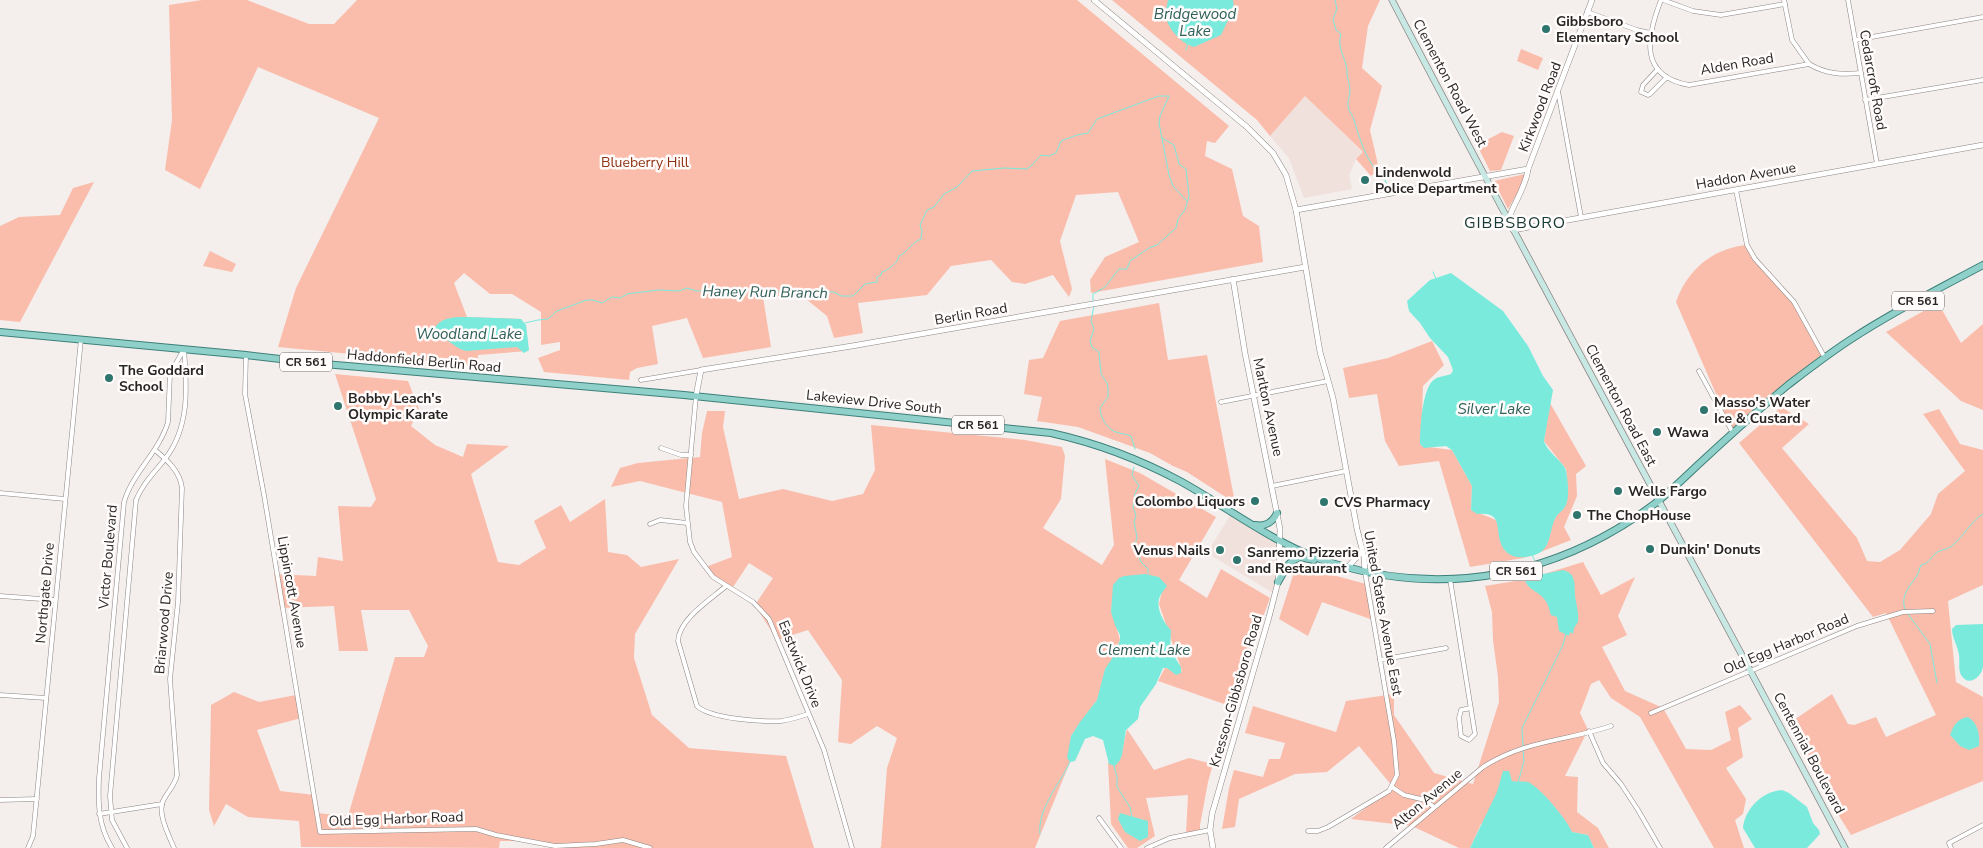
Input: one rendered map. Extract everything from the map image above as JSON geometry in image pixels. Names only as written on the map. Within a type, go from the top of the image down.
[{"type":"main road","name":"Clementon Road West","points":[[1392,0],[1486,177]]},
{"type":"main road","name":"Clementon Road East","points":[[1486,177],[1658,501],[1751,670]]},
{"type":"main road","name":"CR 561","points":[[1658,501],[1733,433],[1788,386],[1825,358],[1853,338],[1983,265]]},
{"type":"main road","name":"Haddonfield Berlin Road","points":[[0,332],[324,364],[696,396]]},
{"type":"main road","name":"Lakeview Drive South","points":[[696,396],[1032,430],[1079,439],[1131,457],[1154,468],[1280,540],[1324,561],[1347,568],[1400,578],[1450,579],[1492,576],[1550,562],[1586,546],[1617,529],[1658,501]]},
{"type":"main road","points":[[1254,525],[1263,525],[1271,522],[1277,513]]},
{"type":"main road","points":[[1278,582],[1287,566],[1298,557],[1324,561]]},
{"type":"main road","name":"Centennial Boulevard","points":[[1751,670],[1845,848]]},
{"type":"street","name":"United States Avenue East","points":[[1094,0],[1262,140],[1273,153],[1286,175],[1296,210],[1304,267],[1320,352],[1333,398],[1362,551],[1397,767],[1397,775],[1392,787]]},
{"type":"street","name":"Kirkwood Road","points":[[1508,221],[1512,206],[1527,176],[1592,0]]},
{"type":"street","points":[[1667,76],[1650,94],[1641,92],[1643,85],[1658,69],[1651,57],[1650,33],[1662,0],[1693,11],[1721,15],[1785,2],[1792,40],[1809,64],[1822,71],[1836,74],[1861,73]]},
{"type":"street","name":"Cedarcroft Road","points":[[1848,0],[1877,164]]},
{"type":"street","points":[[1587,12],[1650,33]]},
{"type":"street","points":[[1855,40],[1983,17]]},
{"type":"street","name":"Alden Road","points":[[1658,69],[1676,82],[1689,85],[1809,64]]},
{"type":"street","points":[[1865,100],[1983,80]]},
{"type":"street","points":[[1558,90],[1581,217]]},
{"type":"street","name":"Haddon Avenue","points":[[1513,230],[1983,145]]},
{"type":"street","points":[[1296,210],[1528,169]]},
{"type":"street","points":[[1736,190],[1747,245],[1755,259],[1794,302],[1825,358]]},
{"type":"street","name":"Berlin Road","points":[[641,380],[852,346],[1304,267]]},
{"type":"street","name":"Marlton Avenue","points":[[1233,279],[1253,395],[1280,529],[1280,540]]},
{"type":"street","name":"Northgate Drive","points":[[28,848],[33,836],[81,339]]},
{"type":"street","name":"Victor Boulevard","points":[[112,848],[102,829],[99,814],[99,778],[124,502],[134,479],[155,450],[168,422],[170,374],[184,349]]},
{"type":"street","name":"Victor Boulevard","points":[[127,848],[116,829],[110,812],[110,796],[136,500],[146,480],[165,459],[178,438],[184,418],[187,383],[184,349]]},
{"type":"street","name":"Lippincott Avenue","points":[[246,355],[245,394],[264,495],[320,832]]},
{"type":"street","name":"Eastwick Drive","points":[[701,370],[696,396],[686,506],[690,542],[694,552],[713,577],[753,602],[769,619],[830,768],[852,848]]},
{"type":"street","points":[[1699,371],[1733,433]]},
{"type":"street","points":[[1221,402],[1328,381]]},
{"type":"street","points":[[661,448],[681,455],[691,455]]},
{"type":"street","name":"Briarwood Drive","points":[[155,450],[179,476],[182,488],[178,602],[170,679],[177,775],[173,787],[162,804]]},
{"type":"street","points":[[1272,486],[1346,471]]},
{"type":"street","points":[[0,493],[65,499]]},
{"type":"street","points":[[650,524],[660,520],[687,523]]},
{"type":"street","name":"Kresson-Gibbsboro Road","points":[[1212,848],[1210,830],[1212,814],[1278,582],[1280,540]]},
{"type":"street","points":[[1347,568],[1362,551]]},
{"type":"street","points":[[1450,579],[1471,708],[1475,734],[1469,740],[1461,736],[1459,718],[1461,710],[1471,708]]},
{"type":"street","points":[[726,586],[684,623],[678,634],[678,641],[697,706],[711,715],[764,720],[784,720],[808,714]]},
{"type":"street","points":[[0,596],[55,600]]},
{"type":"street","name":"Old Egg Harbor Road","points":[[1651,713],[1878,618],[1903,612],[1933,611]]},
{"type":"street","points":[[1380,660],[1446,648]]},
{"type":"street","points":[[0,695],[46,698]]},
{"type":"street","points":[[1611,726],[1589,731],[1603,763],[1638,810],[1660,848]]},
{"type":"street","name":"Alton Avenue","points":[[1386,848],[1483,767],[1512,751],[1589,731]]},
{"type":"street","points":[[1308,831],[1318,831],[1328,827],[1392,787],[1404,795],[1425,800],[1434,807]]},
{"type":"street","points":[[0,800],[36,799]]},
{"type":"street","points":[[99,814],[162,804],[163,817],[174,848]]},
{"type":"street","points":[[1099,818],[1121,848]]},
{"type":"street","points":[[1951,848],[1949,843],[1983,825]]},
{"type":"street","name":"Old Egg Harbor Road","points":[[320,832],[476,829],[496,835],[555,846],[596,844],[624,840],[650,848]]},
{"type":"street","points":[[1147,848],[1170,838],[1210,830]]},
{"type":"shaded area","points":[[1305,96],[1363,153],[1356,159],[1349,175],[1352,189],[1304,198],[1289,158],[1270,136]]},
{"type":"shaded area","points":[[1232,512],[1280,540],[1275,594],[1207,553]]},
{"type":"green space","name":"Blueberry Hill","points":[[202,0],[247,0],[309,24],[334,24],[357,0],[1077,0],[1229,126],[1215,143],[1207,141],[1205,156],[1232,169],[1243,216],[1259,226],[1263,262],[1091,293],[1090,280],[1105,257],[1139,242],[1118,192],[1076,195],[1060,241],[1072,289],[1069,297],[1053,275],[1025,284],[1012,282],[991,260],[951,266],[927,295],[858,303],[863,333],[834,338],[827,316],[801,295],[763,297],[771,347],[703,358],[687,318],[652,326],[658,364],[637,368],[630,372],[629,380],[544,372],[538,358],[560,350],[560,342],[541,345],[541,312],[512,294],[490,294],[464,273],[454,283],[467,317],[521,319],[528,351],[478,355],[477,366],[278,347],[296,288],[379,118],[258,67],[200,189],[165,170],[172,120],[169,5]]},
{"type":"green space","points":[[1112,0],[1380,0],[1368,26],[1362,68],[1382,86],[1370,130],[1379,169],[1371,176],[1356,159],[1363,152],[1305,96],[1270,136],[1257,120]]},
{"type":"green space","points":[[1521,49],[1543,58],[1538,70],[1517,61]]},
{"type":"green space","points":[[1502,132],[1514,136],[1501,170],[1490,171],[1477,145]]},
{"type":"green space","points":[[1525,174],[1521,187],[1508,209],[1494,181]]},
{"type":"green space","points":[[94,182],[20,322],[0,320],[0,226],[19,217],[60,215],[73,188]]},
{"type":"green space","points":[[1747,245],[1755,259],[1794,302],[1825,358],[1733,433],[1676,302],[1687,280],[1703,263],[1723,251]]},
{"type":"green space","points":[[210,251],[236,264],[232,272],[203,266]]},
{"type":"green space","points":[[1159,303],[1168,360],[1207,355],[1235,503],[1187,472],[1150,453],[1078,427],[1037,421],[1042,397],[1024,394],[1029,360],[1043,358],[1060,321]]},
{"type":"green space","points":[[1938,303],[1961,343],[1983,324],[1983,410],[1961,401],[1886,332]]},
{"type":"green space","points":[[1432,341],[1444,365],[1423,386],[1421,446],[1452,450],[1472,486],[1471,510],[1496,520],[1507,553],[1536,554],[1470,567],[1439,461],[1399,466],[1385,441],[1377,394],[1349,398],[1343,368],[1388,358]]},
{"type":"green space","points":[[335,374],[408,381],[419,409],[411,426],[435,445],[463,457],[467,444],[509,446],[471,474],[498,562],[519,565],[546,548],[534,521],[561,505],[570,522],[605,499],[608,552],[627,555],[641,567],[679,559],[635,634],[634,658],[652,715],[689,748],[786,756],[814,848],[569,848],[568,846],[521,841],[500,841],[499,848],[301,847],[299,821],[248,817],[226,804],[214,826],[209,810],[211,705],[234,692],[259,702],[296,695],[301,718],[257,730],[280,791],[315,795],[317,813],[348,816],[395,657],[424,657],[428,646],[409,610],[361,610],[368,651],[339,651],[334,606],[280,608],[274,574],[316,576],[318,557],[343,561],[338,506],[371,507],[376,499]]},
{"type":"green space","points":[[1550,403],[1586,466],[1576,474],[1577,496],[1564,527],[1571,540],[1538,553],[1568,492],[1566,469],[1544,441]]},
{"type":"green space","points":[[1781,407],[1809,424],[1782,448],[1857,538],[1867,561],[1880,562],[1900,550],[1931,514],[1938,494],[1965,471],[1923,414],[1939,409],[1960,444],[1983,450],[1983,585],[1948,601],[1956,682],[1983,697],[1983,781],[1851,835],[1819,784],[1788,724],[1832,694],[1848,724],[1854,725],[1876,717],[1886,737],[1936,715],[1886,613],[1873,617],[1739,443]]},
{"type":"green space","points":[[707,411],[725,411],[723,427],[739,499],[783,489],[832,501],[863,494],[875,470],[871,425],[1025,440],[1062,447],[1065,456],[1061,499],[1043,528],[1102,565],[1114,545],[1105,459],[1140,473],[1216,517],[1179,580],[1207,598],[1221,569],[1270,598],[1230,706],[1158,681],[1165,668],[1182,671],[1159,604],[1164,582],[1111,607],[1120,640],[1097,700],[1071,736],[1070,762],[1035,848],[880,848],[887,768],[897,738],[877,726],[851,744],[838,742],[842,680],[808,630],[777,640],[755,605],[773,578],[749,563],[731,590],[703,568],[732,557],[722,502],[640,481],[611,487],[620,468],[638,463],[700,457],[702,433]]},
{"type":"green space","points":[[1583,562],[1601,595],[1635,577],[1618,616],[1627,635],[1602,647],[1625,691],[1663,708],[1686,749],[1711,750],[1731,740],[1725,712],[1740,705],[1752,719],[1738,728],[1743,757],[1726,768],[1746,799],[1743,814],[1735,820],[1744,848],[1714,848],[1640,717],[1611,698],[1599,680],[1591,684],[1580,713],[1588,730],[1565,776],[1578,777],[1577,812],[1598,828],[1609,848],[1594,848],[1588,835],[1572,832],[1481,824],[1470,848],[1459,848],[1412,826],[1351,819],[1393,787],[1359,746],[1327,772],[1295,774],[1239,799],[1235,827],[1222,829],[1234,770],[1263,777],[1269,759],[1280,759],[1285,743],[1245,733],[1253,706],[1336,732],[1346,701],[1394,694],[1394,715],[1434,773],[1473,784],[1499,702],[1492,612],[1485,586],[1528,579]]},
{"type":"green space","points":[[1297,563],[1366,584],[1373,620],[1322,602],[1308,636],[1279,619]]},
{"type":"green space","points":[[1127,729],[1154,770],[1189,758],[1213,764],[1208,782],[1200,832],[1186,834],[1188,795],[1146,798],[1155,836],[1137,848],[1128,848],[1111,824],[1108,763],[1120,760]]},
{"type":"water","name":"Bridgewood Lake","points":[[1168,0],[1233,0],[1234,8],[1221,35],[1194,47],[1180,39],[1167,22]]},
{"type":"water","name":"Silver Lake","points":[[1451,273],[1503,311],[1528,346],[1543,376],[1553,390],[1544,441],[1565,468],[1568,498],[1565,507],[1556,517],[1548,543],[1542,551],[1531,556],[1520,557],[1510,555],[1502,547],[1494,517],[1477,514],[1471,510],[1472,486],[1452,450],[1446,446],[1424,448],[1420,444],[1423,409],[1427,390],[1435,379],[1451,374],[1453,370],[1448,357],[1409,311],[1407,301],[1430,280]]},
{"type":"water","name":"Woodland Lake","points":[[453,318],[521,319],[526,325],[529,350],[524,353],[517,347],[466,351],[436,333],[435,328],[441,322]]},
{"type":"water","points":[[1563,570],[1568,572],[1573,578],[1578,614],[1578,622],[1573,634],[1570,632],[1569,636],[1559,631],[1557,617],[1551,615],[1545,601],[1525,581],[1529,577]]},
{"type":"water","name":"Clement Lake","points":[[1145,574],[1159,577],[1167,586],[1162,592],[1158,603],[1160,612],[1171,630],[1170,650],[1181,667],[1181,673],[1176,675],[1167,668],[1163,668],[1156,684],[1140,707],[1138,719],[1126,730],[1122,755],[1115,766],[1109,764],[1103,740],[1093,736],[1085,739],[1075,761],[1070,762],[1067,758],[1071,736],[1097,700],[1105,669],[1115,654],[1120,640],[1120,635],[1111,612],[1113,585],[1119,578],[1124,576]]},
{"type":"water","points":[[1983,624],[1983,667],[1980,675],[1971,681],[1964,679],[1960,673],[1958,652],[1952,629],[1956,625]]},
{"type":"water","points":[[1968,717],[1976,726],[1979,738],[1979,746],[1969,750],[1960,746],[1950,735],[1956,723]]},
{"type":"water","points":[[1503,771],[1509,771],[1512,781],[1528,782],[1539,790],[1559,813],[1572,832],[1588,835],[1594,848],[1470,848],[1497,792]]},
{"type":"water","points":[[1782,790],[1807,807],[1813,823],[1820,834],[1807,848],[1755,848],[1743,828],[1747,814],[1751,807],[1762,797]]},
{"type":"water","points":[[1120,813],[1148,821],[1148,837],[1140,841],[1125,832],[1118,819]]},
{"type":"waterway","points":[[1335,0],[1337,9],[1333,19],[1336,30],[1341,34],[1340,44],[1347,67],[1350,88],[1348,108],[1368,158],[1378,175],[1385,180],[1389,189]]},
{"type":"waterway","points":[[1186,50],[1188,43]]},
{"type":"waterway","name":"Haney Run Branch","points":[[525,323],[548,319],[557,311],[587,300],[602,303],[612,297],[620,298],[627,294],[658,290],[679,291],[687,288],[697,291],[740,289],[834,292],[841,296],[853,296],[865,284],[877,282],[877,277],[882,272],[892,266],[899,256],[921,239],[922,231],[920,225],[927,210],[934,207],[944,194],[957,187],[972,171],[1004,168],[1027,169],[1041,155],[1049,156],[1056,153],[1061,141],[1088,133],[1097,119],[1159,96],[1169,96],[1159,123],[1169,175],[1173,186],[1187,201]]},
{"type":"waterway","points":[[1093,302],[1093,294],[1105,287],[1119,269],[1127,269],[1130,261],[1157,245],[1176,228],[1178,219],[1185,210],[1189,196],[1186,169],[1179,164],[1174,145],[1162,138]]},
{"type":"waterway","points":[[1433,272],[1436,279]]},
{"type":"waterway","points":[[1094,306],[1091,321],[1094,329],[1090,341],[1092,347],[1099,352],[1101,374],[1108,387],[1108,397],[1100,408],[1101,416],[1111,430],[1131,436],[1135,449]]},
{"type":"waterway","points":[[1134,467],[1132,475],[1139,486],[1135,493],[1133,507],[1136,515],[1134,522],[1137,537],[1135,545],[1141,562],[1148,569],[1148,574]]},
{"type":"waterway","points":[[1906,611],[1904,597],[1917,576],[1921,565],[1938,552],[1951,547],[1983,514]]},
{"type":"waterway","points":[[1532,554],[1535,562]]},
{"type":"waterway","points":[[1537,566],[1541,576]]},
{"type":"waterway","points":[[1908,614],[1930,644],[1937,683]]},
{"type":"waterway","points":[[1523,746],[1522,728],[1563,645],[1566,633]]},
{"type":"waterway","points":[[1518,783],[1524,761],[1523,750]]},
{"type":"waterway","points":[[1040,834],[1042,815],[1070,762]]},
{"type":"waterway","points":[[1114,766],[1117,787],[1130,807],[1132,817]]},
{"type":"place","name":"Gibbsboro Elementary School","points":[[1546,29]]},
{"type":"place","name":"Lindenwold Police Department","points":[[1365,180]]},
{"type":"place","name":"The Goddard School","points":[[109,378]]},
{"type":"place","name":"Bobby Leach's Olympic Karate","points":[[338,406]]},
{"type":"place","name":"Masso's Water Ice & Custard","points":[[1704,410]]},
{"type":"place","name":"Wawa","points":[[1657,432]]},
{"type":"place","name":"Wells Fargo","points":[[1618,491]]},
{"type":"place","name":"Colombo Liquors","points":[[1255,501]]},
{"type":"place","name":"CVS Pharmacy","points":[[1324,502]]},
{"type":"place","name":"The ChopHouse","points":[[1577,515]]},
{"type":"place","name":"Dunkin' Donuts","points":[[1650,549]]},
{"type":"place","name":"Venus Nails","points":[[1220,550]]},
{"type":"place","name":"Sanremo Pizzeria and Restaurant","points":[[1237,560]]},
{"type":"district","name":"GIBBSBORO","points":[[1515,223]]}]
